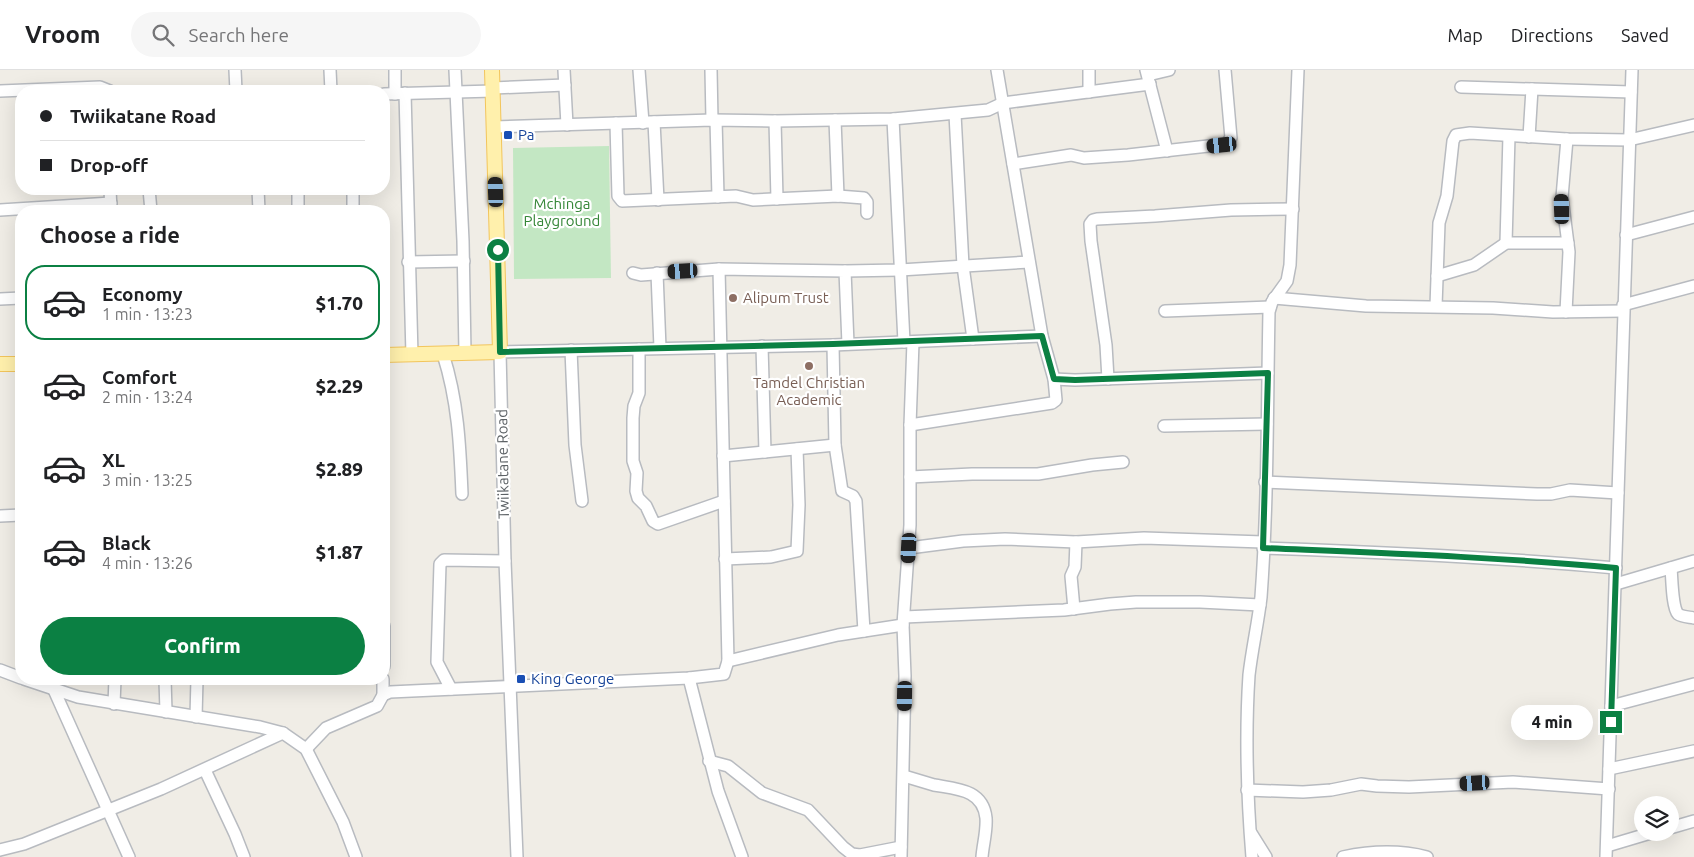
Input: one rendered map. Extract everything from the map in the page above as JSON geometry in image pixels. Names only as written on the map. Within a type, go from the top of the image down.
[{"type":"main road","name":"Twiikatane Road","points":[[492,70],[500,352]]},
{"type":"main road","points":[[390,356],[500,352]]},
{"type":"main road","points":[[0,364],[15,364]]},
{"type":"street","points":[[235,70],[236,85]]},
{"type":"street","points":[[330,70],[331,85]]},
{"type":"street","points":[[395,70],[395,94],[408,262],[412,355]]},
{"type":"street","points":[[455,70],[464,261],[465,353]]},
{"type":"street","points":[[564,70],[567,125]]},
{"type":"street","points":[[639,70],[658,200]]},
{"type":"street","points":[[711,70],[718,197]]},
{"type":"street","points":[[910,425],[1054,402],[1056,398],[1054,379],[1042,336],[998,70]]},
{"type":"street","points":[[1089,70],[1089,92]]},
{"type":"street","points":[[494,127],[714,120],[893,119],[955,114],[988,110],[1002,103],[1089,92],[1169,70]]},
{"type":"street","points":[[1013,164],[1071,155],[1084,158],[1222,145],[1229,142],[1225,70]]},
{"type":"street","points":[[1252,857],[1246,790],[1247,706],[1250,667],[1260,604],[1272,302],[1287,281],[1289,274],[1298,70]]},
{"type":"street","points":[[1632,70],[1606,852],[1634,840]]},
{"type":"street","points":[[1148,76],[1167,151]]},
{"type":"street","points":[[395,94],[565,85]]},
{"type":"street","points":[[1462,87],[1631,92]]},
{"type":"street","points":[[1529,137],[1532,89]]},
{"type":"street","points":[[0,91],[15,91]]},
{"type":"street","points":[[955,114],[963,266],[973,339]]},
{"type":"street","points":[[709,761],[728,766],[762,793],[808,810],[852,854],[901,852],[905,676],[903,621],[909,548],[910,425],[908,342],[900,270],[893,119]]},
{"type":"street","points":[[836,120],[838,196]]},
{"type":"street","points":[[775,121],[777,199]]},
{"type":"street","points":[[616,124],[618,198],[625,202],[736,196],[753,200],[838,196],[866,199],[867,213]]},
{"type":"street","points":[[1436,306],[1439,224],[1447,196],[1456,135],[1460,133],[1567,139],[1629,140],[1694,125]]},
{"type":"street","points":[[1506,243],[1509,136]]},
{"type":"street","points":[[1566,312],[1566,282],[1569,263],[1562,197],[1567,139]]},
{"type":"street","points":[[1108,379],[1106,345],[1091,241],[1090,224],[1092,221],[1231,210],[1293,209]]},
{"type":"street","points":[[0,210],[15,210]]},
{"type":"street","points":[[1626,235],[1694,216]]},
{"type":"street","points":[[1437,276],[1474,265],[1506,243],[1568,243]]},
{"type":"street","points":[[408,262],[464,261]]},
{"type":"street","points":[[634,273],[641,275],[719,270],[900,270],[1030,262]]},
{"type":"street","points":[[383,696],[390,692],[724,675],[728,661],[719,270]]},
{"type":"street","points":[[845,271],[848,344]]},
{"type":"street","points":[[657,273],[660,348]]},
{"type":"street","points":[[1165,311],[1272,302],[1366,306],[1436,306],[1566,312],[1623,308],[1694,286]]},
{"type":"street","points":[[0,299],[15,298]]},
{"type":"street","points":[[500,352],[848,344],[1042,336]]},
{"type":"street","points":[[833,344],[835,445],[842,491],[853,496],[856,501],[864,631]]},
{"type":"street","points":[[762,346],[765,452]]},
{"type":"street","points":[[639,349],[639,393],[632,418],[633,461],[637,473],[636,491],[638,498],[646,506],[653,521],[658,524],[724,501]]},
{"type":"street","points":[[571,350],[575,445],[582,501]]},
{"type":"street","name":"Twiikatane Road","points":[[500,352],[505,561],[517,857]]},
{"type":"street","points":[[443,354],[456,407],[462,494]]},
{"type":"street","points":[[1054,379],[1075,380],[1268,373]]},
{"type":"street","points":[[1164,426],[1267,424]]},
{"type":"street","points":[[723,456],[835,445]]},
{"type":"street","points":[[725,560],[771,556],[797,551],[799,505],[797,449]]},
{"type":"street","points":[[910,477],[972,474],[1038,474],[1123,462]]},
{"type":"street","points":[[1266,482],[1544,494],[1555,494],[1570,490],[1618,493]]},
{"type":"street","points":[[0,516],[15,515]]},
{"type":"street","points":[[909,548],[989,539],[1076,542],[1144,538],[1418,553],[1616,568]]},
{"type":"street","points":[[1074,609],[1072,576],[1075,567],[1076,542]]},
{"type":"street","points":[[451,689],[437,662],[440,564],[444,560],[505,561]]},
{"type":"street","points":[[1616,584],[1694,561]]},
{"type":"street","points":[[1671,568],[1675,605],[1678,613],[1694,618]]},
{"type":"street","points":[[728,661],[903,621],[1074,609],[1136,602],[1260,604]]},
{"type":"street","points":[[0,670],[15,675]]},
{"type":"street","points":[[689,678],[709,761],[720,798],[742,857]]},
{"type":"street","points":[[1611,706],[1694,684]]},
{"type":"street","points":[[41,685],[114,704],[260,727],[283,733],[306,749],[343,822],[356,857]]},
{"type":"street","points":[[114,704],[115,685]]},
{"type":"street","points":[[165,685],[166,712]]},
{"type":"street","points":[[196,717],[197,685]]},
{"type":"street","points":[[306,749],[326,728],[374,708],[379,704],[383,696],[384,685]]},
{"type":"street","points":[[54,690],[129,857]]},
{"type":"street","points":[[0,850],[24,844],[205,770],[283,733]]},
{"type":"street","points":[[1609,769],[1694,751]]},
{"type":"street","points":[[205,770],[244,857]]},
{"type":"street","points":[[904,776],[931,784],[968,791],[975,796],[982,806],[986,820],[982,857]]},
{"type":"street","points":[[1246,790],[1303,792],[1331,790],[1360,784],[1409,787],[1513,782],[1608,788]]},
{"type":"street","points":[[1679,825],[1694,821]]},
{"type":"street","points":[[1250,831],[1266,857]]},
{"type":"street","points":[[1343,857],[1397,852],[1427,857]]},
{"type":"green space","name":"Mchinga Playground","points":[[609,146],[611,278],[514,279],[513,148]]},
{"type":"place","name":"Pa","points":[[508,135]]},
{"type":"place","name":"Alipum Trust","points":[[733,298]]},
{"type":"place","name":"Tamdel Christian Academic","points":[[809,366]]},
{"type":"place","name":"King George","points":[[521,679]]},
{"type":"route","points":[[498,250],[500,352],[833,344],[1042,336],[1054,379],[1075,380],[1268,373],[1263,548],[1418,553],[1616,568],[1611,722]]}]
